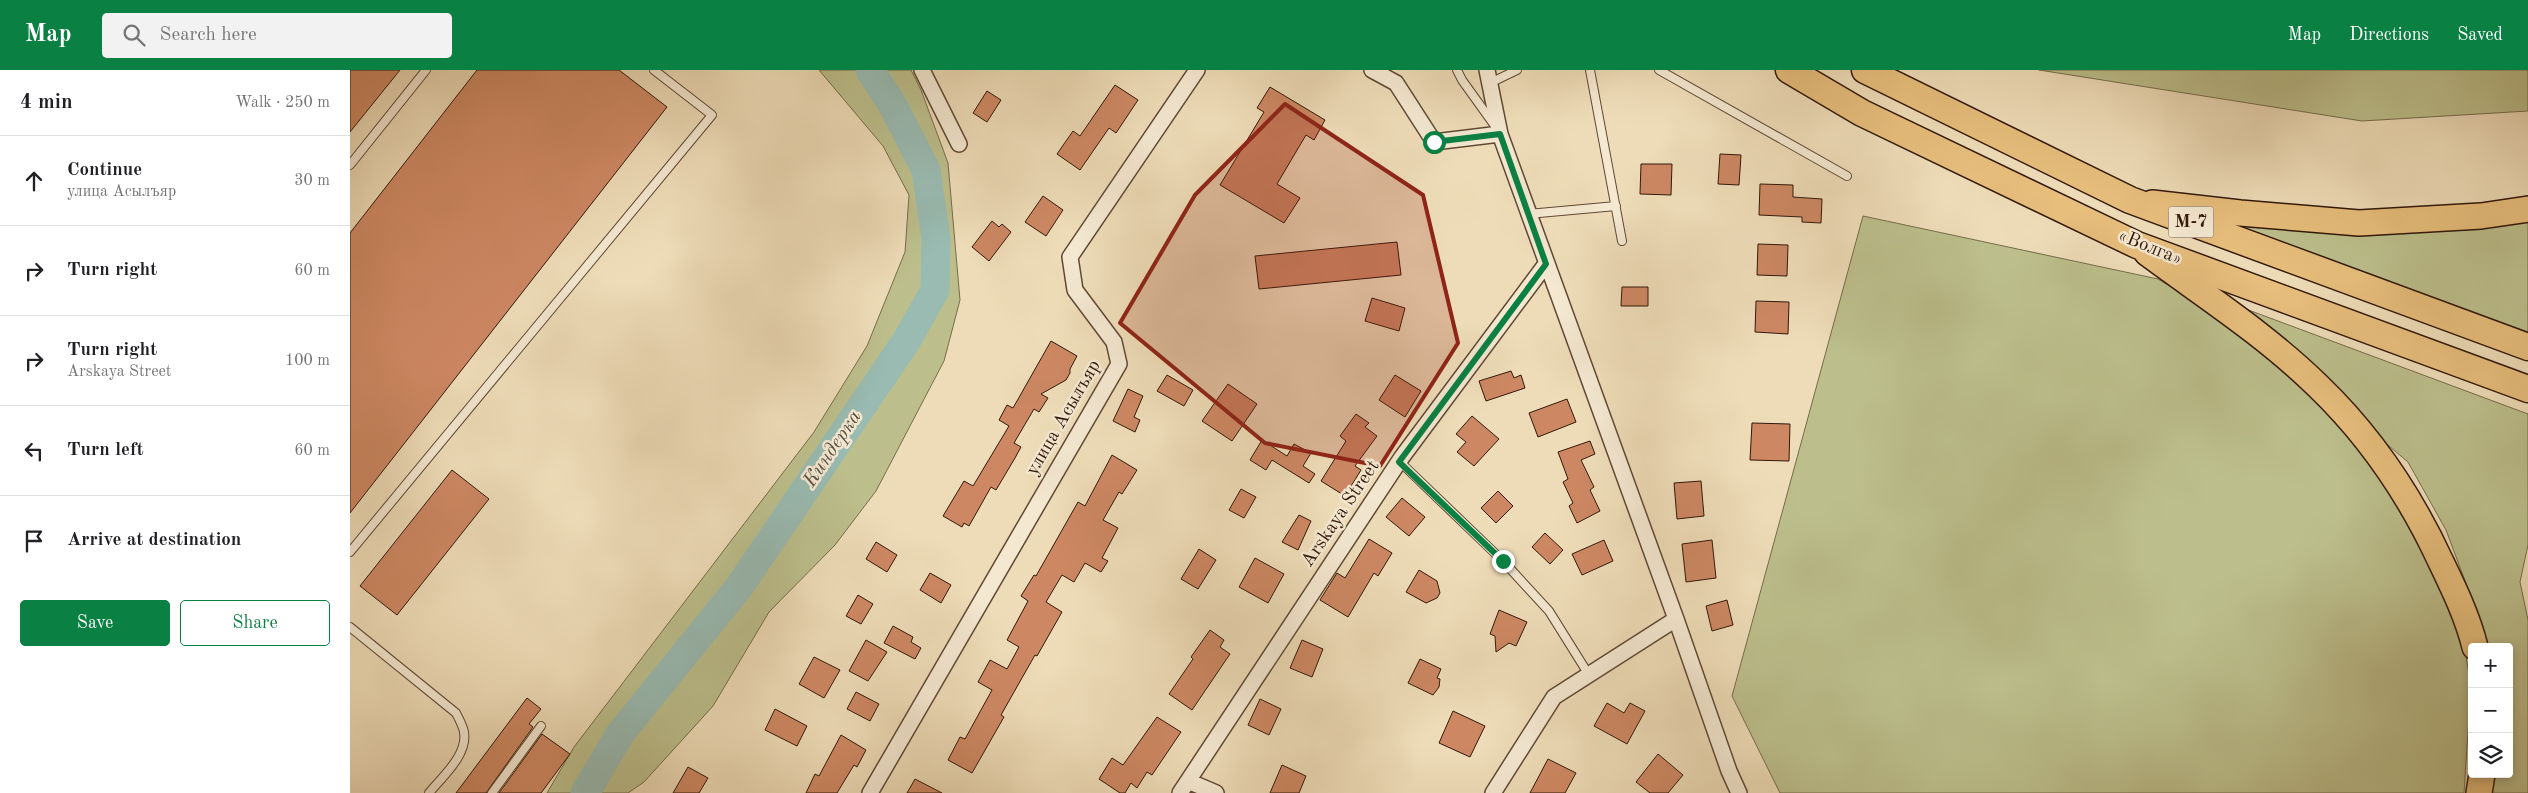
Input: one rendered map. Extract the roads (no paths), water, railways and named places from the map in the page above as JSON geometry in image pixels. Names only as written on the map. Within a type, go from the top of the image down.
[{"type":"highway","name":"«Волга»","points":[[1789,70],[1862,113],[2137,245],[2528,389]]},
{"type":"highway","name":"«Волга»","points":[[1865,70],[1886,82],[2130,200],[2528,347]]},
{"type":"main road","points":[[2130,200],[2240,213],[2359,223],[2481,216],[2528,209]]},
{"type":"main road","points":[[2137,245],[2264,338],[2318,385],[2358,429],[2392,474],[2429,537],[2452,586],[2473,643]]},
{"type":"main road","points":[[2479,793],[2481,778]]},
{"type":"street","points":[[922,70],[959,144]]},
{"type":"street","name":"улица Асылъяр","points":[[870,793],[1119,364],[1114,342],[1075,290],[1070,258],[1197,70]]},
{"type":"street","points":[[1372,70],[1396,83],[1434,142],[1500,134]]},
{"type":"street","points":[[1488,76],[1500,134],[1528,214],[1676,619],[1729,771],[1739,793]]},
{"type":"street","name":"Arskaya Street","points":[[1184,787],[1399,462],[1546,264]]},
{"type":"street","points":[[1493,793],[1554,697],[1676,619]]},
{"type":"street","points":[[1184,787],[1216,793]]},
{"type":"lane","points":[[350,165],[426,70]]},
{"type":"lane","points":[[350,552],[712,115],[654,70]]},
{"type":"lane","points":[[1457,70],[1500,134]]},
{"type":"lane","points":[[1488,76],[1517,70]]},
{"type":"lane","points":[[1590,70],[1622,241]]},
{"type":"lane","points":[[1659,70],[1847,176]]},
{"type":"lane","points":[[1528,214],[1616,206]]},
{"type":"lane","points":[[1399,462],[1503,561],[1548,611],[1589,675]]},
{"type":"lane","points":[[350,627],[456,713],[464,732],[463,745],[456,760],[429,793]]},
{"type":"lane","points":[[492,793],[541,726]]},
{"type":"waterway","name":"Киндерка","points":[[585,793],[620,734],[739,587],[907,340],[935,290],[936,239],[926,170],[892,104],[870,70]]}]
